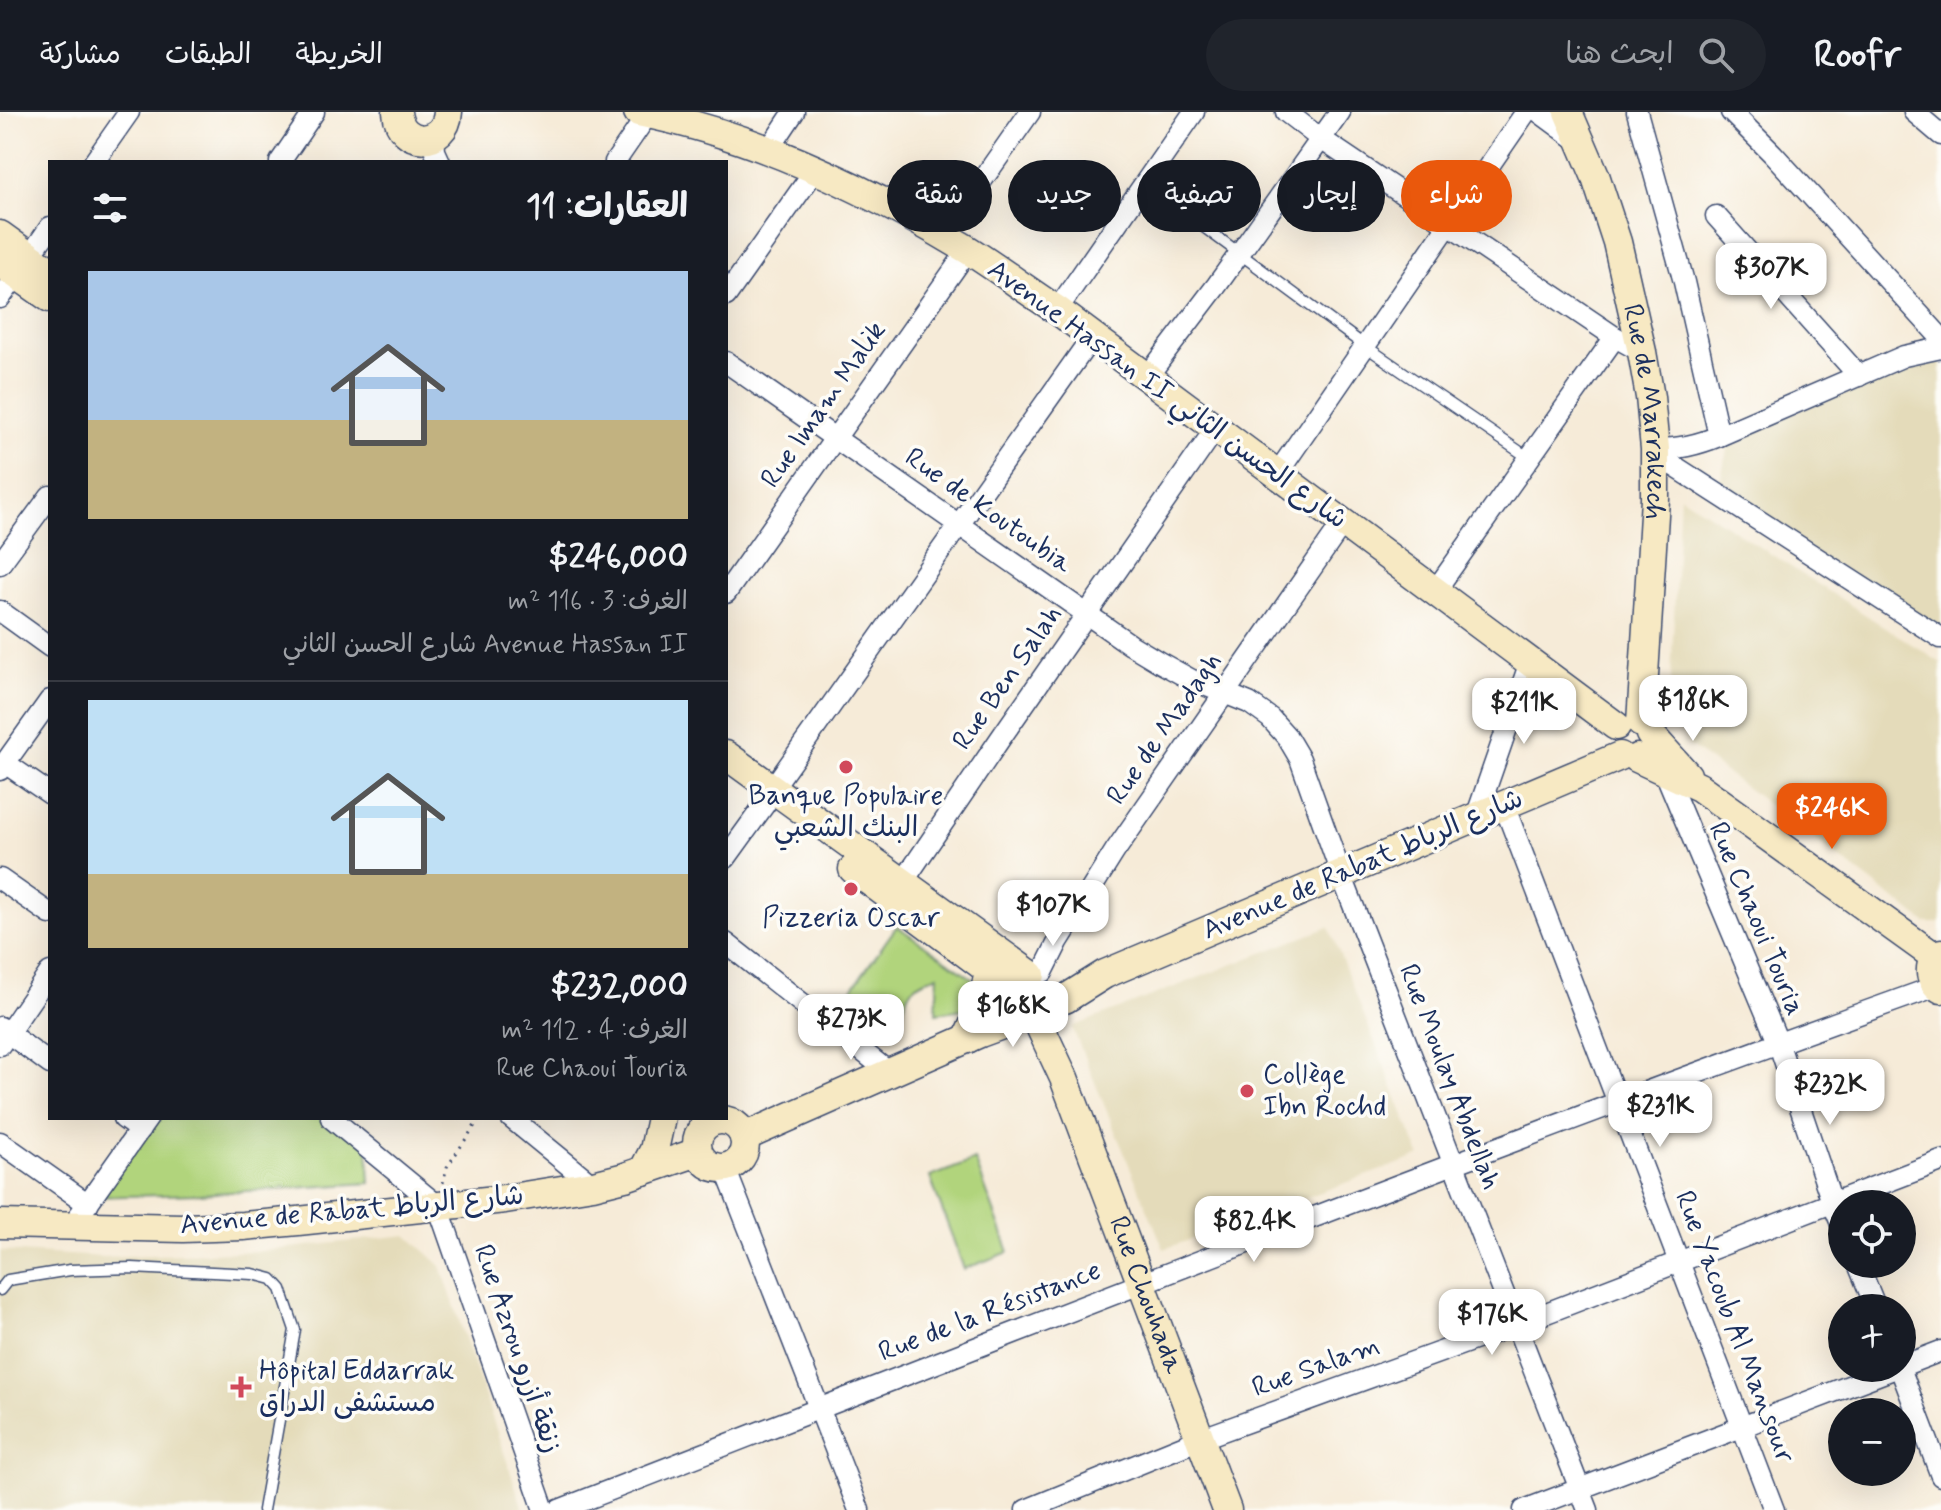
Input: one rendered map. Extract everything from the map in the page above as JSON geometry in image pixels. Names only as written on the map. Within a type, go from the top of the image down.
[{"type":"street","points":[[95,160],[129,112]]},
{"type":"street","points":[[281,160],[314,112]]},
{"type":"street","points":[[397,112],[400,125],[437,155],[448,112]]},
{"type":"street","points":[[768,151],[794,112]]},
{"type":"street","name":"Rue Imam Malik","points":[[728,590],[835,438],[956,243],[1030,112]]},
{"type":"street","points":[[1160,160],[1194,112]]},
{"type":"street","points":[[1286,112],[1401,193]]},
{"type":"street","points":[[1147,377],[1340,112]]},
{"type":"street","points":[[1493,160],[1526,112]]},
{"type":"street","points":[[1539,112],[1581,143]]},
{"type":"street","name":"Rue de Marrakech","points":[[1568,112],[1595,175],[1617,242],[1650,397],[1654,522],[1633,739]]},
{"type":"street","points":[[1637,112],[1684,282],[1719,436]]},
{"type":"street","points":[[1731,112],[1941,338]]},
{"type":"street","points":[[1914,112],[1941,135]]},
{"type":"street","points":[[616,160],[643,113]]},
{"type":"street","name":"Avenue Hassan II شارع الحسن الثاني","points":[[643,113],[688,124],[815,170],[956,243],[1057,310],[1633,739],[1938,955]]},
{"type":"street","points":[[728,293],[815,170]]},
{"type":"street","points":[[1057,310],[1137,193]]},
{"type":"street","points":[[1716,216],[1859,376]]},
{"type":"street","points":[[0,298],[48,230]]},
{"type":"street","points":[[1277,474],[1444,232]]},
{"type":"street","points":[[1459,232],[1642,352]]},
{"type":"street","points":[[0,235],[48,296]]},
{"type":"street","points":[[728,855],[1092,337]]},
{"type":"street","points":[[1435,591],[1615,337]]},
{"type":"street","points":[[1654,451],[1686,447],[1719,436],[1904,356],[1941,348]]},
{"type":"street","name":"Rue de Koutoubia","points":[[728,363],[1086,614],[1161,663],[1224,693]]},
{"type":"street","name":"Rue Ben Salah","points":[[903,882],[1216,428]]},
{"type":"street","points":[[1654,451],[1941,638]]},
{"type":"street","points":[[0,564],[48,499]]},
{"type":"street","name":"Rue de Madagh","points":[[1040,996],[1058,942],[1115,851],[1343,523]]},
{"type":"street","points":[[0,611],[48,646]]},
{"type":"street","points":[[1476,817],[1530,662]]},
{"type":"street","name":"Rue Moulay Abdellah","points":[[1224,693],[1249,703],[1270,718],[1287,737],[1300,759],[1341,874],[1588,1510]]},
{"type":"street","points":[[48,703],[2,767],[48,793]]},
{"type":"street","name":"Avenue Hassan II شارع الحسن الثاني","points":[[1633,739],[1664,770],[1699,787]]},
{"type":"street","name":"Avenue de Rabat شارع الرباط","points":[[744,1137],[974,1036],[1040,996],[1105,974],[1504,805],[1633,739]]},
{"type":"street","points":[[728,757],[768,796],[989,971],[1040,996]]},
{"type":"street","name":"Rue Chaoui Touria","points":[[1664,770],[1778,1042],[1828,1190]]},
{"type":"street","points":[[728,778],[768,796],[903,882],[1040,996]]},
{"type":"street","name":"Rue Yacoub Al Mansour","points":[[1504,805],[1774,1510]]},
{"type":"street","points":[[0,879],[48,913]]},
{"type":"street","points":[[728,945],[890,1073]]},
{"type":"street","points":[[1938,955],[1931,977],[1939,987]]},
{"type":"street","points":[[974,1036],[989,971]]},
{"type":"street","points":[[48,975],[3,1035],[48,1063]]},
{"type":"street","name":"Rue de la Résistance","points":[[559,1510],[1453,1164],[1778,1042],[1939,987]]},
{"type":"street","name":"Rue Chouhada","points":[[1040,996],[1064,1078],[1227,1510]]},
{"type":"street","points":[[333,1120],[438,1206]]},
{"type":"street","points":[[513,1120],[593,1185]]},
{"type":"street","points":[[643,1171],[654,1150],[661,1120]]},
{"type":"street","points":[[706,1121],[726,1121],[740,1130],[744,1137],[744,1153],[733,1165],[725,1168],[709,1165],[698,1152],[699,1136],[706,1121]]},
{"type":"street","points":[[0,1142],[80,1216],[137,1122]]},
{"type":"street","name":"Avenue de Rabat شارع الرباط","points":[[0,1224],[80,1216],[167,1228],[243,1226],[438,1206],[593,1185],[698,1152]]},
{"type":"street","name":"Rue Salam","points":[[1864,1190],[1941,1161]]},
{"type":"street","points":[[725,1168],[859,1510]]},
{"type":"street","name":"Rue Salam","points":[[1026,1510],[1200,1439],[1515,1325],[1828,1204]]},
{"type":"street","name":"Rue Azrou زنقة أزرو","points":[[438,1206],[544,1510]]},
{"type":"street","points":[[1916,1361],[1941,1351]]},
{"type":"street","points":[[1524,1510],[1860,1382]]},
{"type":"street","points":[[1906,1382],[1941,1476]]},
{"type":"lane","points":[[1211,232],[1365,346],[1529,458]]},
{"type":"lane","points":[[0,1290],[8,1280],[70,1270],[132,1268],[253,1274],[272,1279],[281,1289],[295,1330],[263,1510]]},
{"type":"path","points":[[438,1206],[447,1167],[479,1120]]},
{"type":"shaded area","points":[[1918,357],[1941,359],[1941,635],[1717,495],[1729,441]]},
{"type":"shaded area","points":[[1680,496],[1941,663],[1941,923],[1926,923],[1689,745],[1670,697]]},
{"type":"shaded area","name":"Collège Ibn Rochd","points":[[1329,927],[1420,1156],[1164,1249],[1072,1027]]},
{"type":"shaded area","name":"Hôpital Eddarrak مستشفى الدراق","points":[[407,1235],[441,1266],[523,1509],[0,1510],[0,1251],[103,1257],[263,1251]]},
{"type":"green space","points":[[897,926],[982,985],[970,1008],[936,1013],[938,975],[912,988],[903,1016],[878,1034],[839,1007]]},
{"type":"green space","points":[[145,1120],[332,1120],[368,1146],[370,1183],[199,1194],[90,1197]]},
{"type":"green space","points":[[975,1160],[1009,1252],[964,1269],[930,1177]]},
{"type":"place","name":"Banque Populaire البنك الشعبي","points":[[846,767]]},
{"type":"place","name":"Pizzeria Oscar","points":[[851,889]]},
{"type":"place","name":"Collège Ibn Rochd","points":[[1247,1091]]},
{"type":"place","name":"Hôpital Eddarrak مستشفى الدراق","points":[[241,1387]]}]
